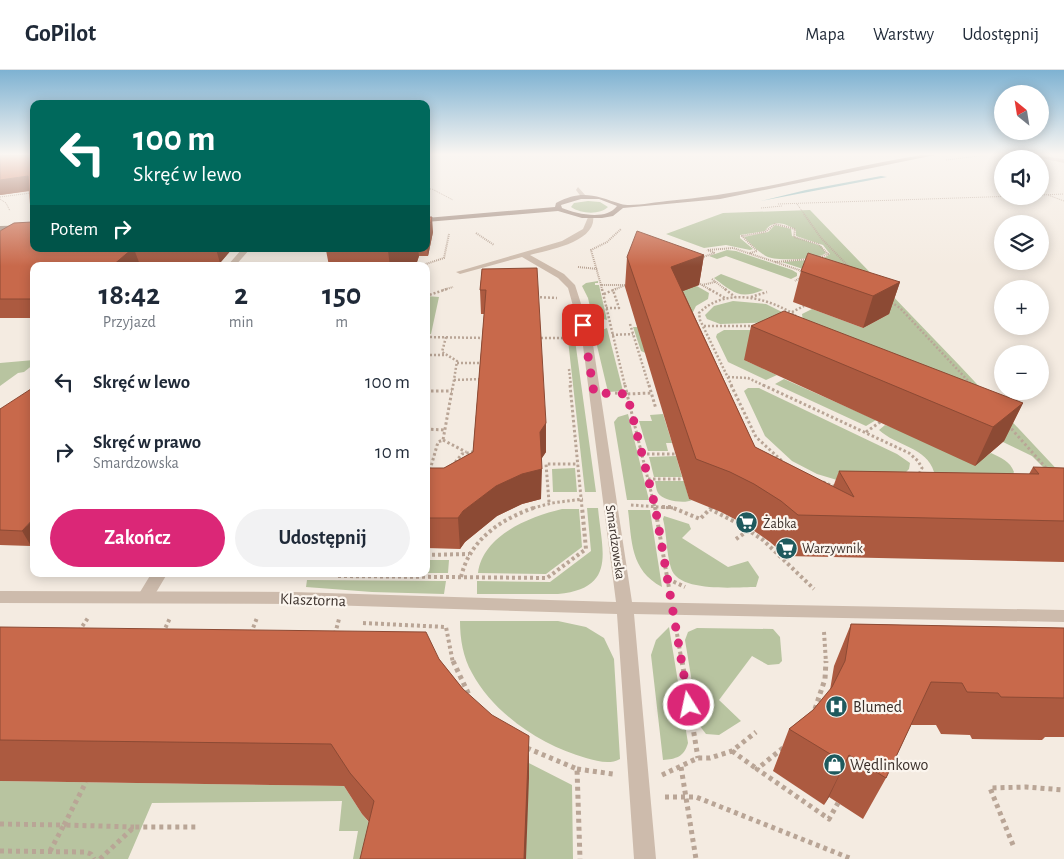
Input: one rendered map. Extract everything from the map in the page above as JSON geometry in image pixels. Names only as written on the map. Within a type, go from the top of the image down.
[{"type":"street","points":[[580,192],[584,197]]},
{"type":"street","points":[[559,209],[558,204],[562,201],[584,197],[605,199],[621,206],[668,203],[720,197],[744,192]]},
{"type":"street","points":[[430,220],[559,209],[575,215],[591,216],[615,213],[621,206]]},
{"type":"street","points":[[460,272],[565,243],[581,235],[590,226],[591,216]]},
{"type":"street","points":[[0,228],[30,227]]},
{"type":"street","points":[[235,262],[244,252]]},
{"type":"street","points":[[524,255],[561,276],[572,287]]},
{"type":"street","name":"Smardzowska","points":[[572,287],[586,338],[626,608],[639,796],[646,859]]},
{"type":"street","points":[[145,597],[157,577]]},
{"type":"street","name":"Klasztorna","points":[[0,597],[284,598],[626,608],[1064,616]]},
{"type":"path","points":[[0,198],[30,193]]},
{"type":"path","points":[[1049,195],[1064,194]]},
{"type":"path","points":[[1049,196],[1064,201]]},
{"type":"path","points":[[787,205],[994,197]]},
{"type":"path","points":[[0,198],[10,210],[10,216]]},
{"type":"path","points":[[797,204],[821,238],[854,272]]},
{"type":"path","points":[[750,253],[757,251],[742,236],[767,231],[770,226],[776,224],[793,228],[795,230],[793,236],[823,246],[828,254],[820,258],[775,262]]},
{"type":"path","points":[[430,263],[444,258],[450,229]]},
{"type":"path","points":[[469,230],[500,248]]},
{"type":"path","points":[[692,261],[716,253],[707,250],[733,248],[803,273],[802,278],[795,281]]},
{"type":"path","points":[[600,279],[612,335],[655,506],[698,758]]},
{"type":"path","points":[[712,279],[735,298]]},
{"type":"path","points":[[716,282],[701,284],[726,299]]},
{"type":"path","points":[[602,285],[628,284],[604,294]]},
{"type":"path","points":[[560,298],[559,287],[572,287]]},
{"type":"path","points":[[606,308],[619,308],[613,290]]},
{"type":"path","points":[[536,292],[536,298]]},
{"type":"path","points":[[749,298],[767,292]]},
{"type":"path","points":[[528,300],[551,298]]},
{"type":"path","points":[[788,323],[794,318],[795,315],[792,312],[770,302],[749,298],[726,299],[708,304],[699,313],[756,437],[788,466]]},
{"type":"path","points":[[884,298],[900,308],[973,386]]},
{"type":"path","points":[[792,312],[804,306]]},
{"type":"path","points":[[630,324],[656,409]]},
{"type":"path","points":[[704,326],[760,326]]},
{"type":"path","points":[[565,330],[567,347]]},
{"type":"path","points":[[612,335],[633,334]]},
{"type":"path","points":[[430,337],[492,338]]},
{"type":"path","points":[[443,440],[457,363],[457,361],[442,352],[446,337]]},
{"type":"path","points":[[529,338],[586,338]]},
{"type":"path","points":[[430,355],[448,355]]},
{"type":"path","points":[[640,358],[650,358]]},
{"type":"path","points":[[457,363],[484,363]]},
{"type":"path","points":[[568,366],[582,499],[586,549],[547,578],[461,578],[469,554],[481,538],[504,521],[525,510],[549,502],[582,499],[671,507],[700,519],[710,509],[750,529],[779,553],[806,583],[817,591]]},
{"type":"path","points":[[728,377],[748,378],[909,454],[918,461],[922,468],[918,480]]},
{"type":"path","points":[[454,380],[491,379]]},
{"type":"path","points":[[430,391],[452,391]]},
{"type":"path","points":[[594,393],[651,393]]},
{"type":"path","points":[[865,433],[883,420]]},
{"type":"path","points":[[1005,422],[1049,472]]},
{"type":"path","points":[[430,429],[445,430]]},
{"type":"path","points":[[443,440],[466,452],[480,451]]},
{"type":"path","points":[[430,470],[438,442],[443,440]]},
{"type":"path","points":[[454,471],[452,465],[455,459],[466,452]]},
{"type":"path","points":[[642,454],[676,454]]},
{"type":"path","points":[[549,502],[546,464],[578,464]]},
{"type":"path","points":[[648,479],[683,479]]},
{"type":"path","points":[[815,480],[839,488]]},
{"type":"path","points":[[736,539],[750,529]]},
{"type":"path","points":[[430,555],[469,554]]},
{"type":"path","points":[[160,637],[172,613],[163,613]]},
{"type":"path","points":[[75,638],[90,615],[81,615]]},
{"type":"path","points":[[248,615],[267,615]]},
{"type":"path","points":[[248,640],[258,615]]},
{"type":"path","points":[[330,618],[349,620]]},
{"type":"path","points":[[334,637],[339,618]]},
{"type":"path","points":[[358,622],[446,627],[452,657],[460,680],[473,701]]},
{"type":"path","points":[[810,715],[816,708],[823,686],[826,668],[823,633],[828,625]]},
{"type":"path","points":[[456,690],[464,687]]},
{"type":"path","points":[[522,745],[544,757],[577,769],[597,773],[665,775],[698,758],[710,758],[732,751],[756,732]]},
{"type":"path","points":[[757,769],[790,742]]},
{"type":"path","points":[[732,751],[829,819],[838,803]]},
{"type":"path","points":[[681,767],[696,859]]},
{"type":"path","points":[[577,769],[580,859]]},
{"type":"path","points":[[50,851],[86,782]]},
{"type":"path","points":[[1013,845],[990,788],[1026,787],[1064,790]]},
{"type":"path","points":[[639,796],[696,798],[852,859]]},
{"type":"path","points":[[0,824],[199,827]]},
{"type":"path","points":[[100,859],[134,827]]},
{"type":"path","points":[[0,851],[85,852],[91,854],[94,859]]},
{"type":"green space","points":[[600,202],[608,207],[605,210],[590,213],[571,207],[574,203]]},
{"type":"green space","points":[[810,210],[1064,477],[1053,477],[1032,456],[1003,442],[744,360],[777,375],[766,380],[728,362],[716,337],[717,334],[724,330],[782,330],[803,321],[802,314],[812,309],[863,328],[889,314],[803,269],[782,262],[822,259],[830,254],[823,245],[796,236],[796,230],[788,226],[779,223],[768,227],[765,231],[740,235],[740,238],[753,249],[750,250],[726,245],[704,248],[666,234],[723,213]]},
{"type":"green space","points":[[775,225],[791,229],[792,236],[821,246],[826,253],[807,258],[773,258],[761,253],[744,237],[768,232]]},
{"type":"green space","points":[[727,250],[736,251],[792,270],[797,273],[797,276],[791,279],[726,256],[717,259],[709,256]]},
{"type":"green space","points":[[721,274],[763,290],[748,294],[737,293],[714,278]]},
{"type":"green space","points":[[598,281],[595,285],[599,285],[607,320],[592,316],[588,298],[582,286],[586,283]]},
{"type":"green space","points":[[695,285],[709,293],[708,299],[696,306],[691,316],[650,355],[641,351],[633,327],[637,327],[663,298]]},
{"type":"green space","points":[[430,296],[439,297],[431,334]]},
{"type":"green space","points":[[733,301],[766,304],[788,315],[777,322],[720,324],[707,319],[705,315],[714,306]]},
{"type":"green space","points":[[607,328],[623,391],[608,392],[594,333]]},
{"type":"green space","points":[[568,340],[575,340],[596,492],[585,492]]},
{"type":"green space","points":[[30,360],[30,367],[0,386],[0,363]]},
{"type":"green space","points":[[784,379],[876,420],[866,426],[775,384]]},
{"type":"green space","points":[[748,388],[759,388],[897,454],[910,463],[909,469],[903,475],[847,483],[817,474],[792,461],[765,436],[744,391]]},
{"type":"green space","points":[[628,414],[649,500],[627,500],[614,422],[618,417]]},
{"type":"green space","points":[[663,414],[672,443],[666,443],[668,451],[648,451],[639,421],[652,421],[650,415]]},
{"type":"green space","points":[[885,425],[984,458],[991,453],[1008,462],[1014,472],[1010,479],[929,478],[934,472],[925,457],[879,430]]},
{"type":"green space","points":[[676,456],[682,477],[654,477],[649,457]]},
{"type":"green space","points":[[575,468],[577,492],[553,492],[552,469]]},
{"type":"green space","points":[[655,481],[684,481],[689,499],[692,500],[679,502],[664,498],[658,493]]},
{"type":"green space","points":[[587,508],[598,508],[603,553],[602,565],[598,576],[590,584],[577,590],[558,594],[477,594],[477,581],[550,582],[591,551]]},
{"type":"green space","points":[[562,509],[579,509],[582,547],[546,574],[478,573],[482,560],[498,538],[522,523]]},
{"type":"green space","points":[[628,510],[650,510],[662,587],[644,572],[634,554]]},
{"type":"green space","points":[[664,516],[689,524],[691,529],[682,538],[728,567],[748,561],[759,577],[756,587],[709,587],[684,582],[676,576],[669,562]]},
{"type":"green space","points":[[430,560],[449,560],[448,573],[430,573]]},
{"type":"green space","points":[[307,580],[446,581],[444,594],[372,592],[306,587]]},
{"type":"green space","points":[[460,621],[558,621],[586,627],[604,638],[614,659],[620,759],[612,762],[603,762],[569,753],[536,737],[506,715],[481,688],[466,661]]},
{"type":"green space","points":[[669,627],[688,743],[682,754],[672,759],[663,760],[651,655],[656,640]]},
{"type":"green space","points":[[697,628],[773,629],[780,637],[782,661],[779,664],[768,665],[752,656],[719,700],[741,721],[719,735],[706,734],[699,725],[685,640],[688,632]]},
{"type":"green space","points":[[519,758],[572,785],[573,859],[526,859]]},
{"type":"green space","points":[[0,781],[344,786],[362,814],[385,842],[381,859],[353,859],[358,831],[339,831],[342,801],[152,803],[128,859],[0,859]]},
{"type":"water","points":[[799,192],[809,192],[761,201]]},
{"type":"building","points":[[30,222],[30,252],[128,252],[117,262],[30,262],[30,299],[0,299],[0,231],[14,223]]},
{"type":"building","points":[[637,231],[704,255],[671,267],[755,447],[854,497],[839,471],[1039,474],[1033,467],[1064,468],[1064,521],[798,515],[781,501],[754,484],[730,472],[696,459],[627,257]]},
{"type":"building","points":[[808,253],[900,282],[873,296],[801,271]]},
{"type":"building","points":[[537,268],[546,423],[540,432],[542,469],[522,474],[496,486],[463,511],[458,518],[430,518],[430,468],[444,468],[473,452],[486,290],[480,290],[482,269]]},
{"type":"building","points":[[784,311],[994,392],[994,400],[1015,400],[1023,403],[993,427],[751,326]]},
{"type":"building","points":[[30,390],[30,522],[22,531],[0,530],[0,409]]},
{"type":"building","points":[[851,624],[1064,628],[1064,698],[1001,697],[998,693],[967,692],[962,683],[931,682],[886,778],[849,755],[845,763],[789,729],[813,710],[832,687],[845,661]]},
{"type":"building","points":[[0,627],[426,632],[439,659],[463,689],[492,715],[529,736],[524,859],[360,859],[374,801],[350,773],[331,744],[0,740]]},
{"type":"place","name":"Żabka","points":[[747,523]]},
{"type":"place","name":"Warzywnik","points":[[786,548]]},
{"type":"place","name":"Blumed","points":[[837,706]]},
{"type":"place","name":"Wędlinkowo","points":[[834,764]]},
{"type":"route","points":[[583,325],[594,393],[627,394],[655,506],[689,705]]}]
